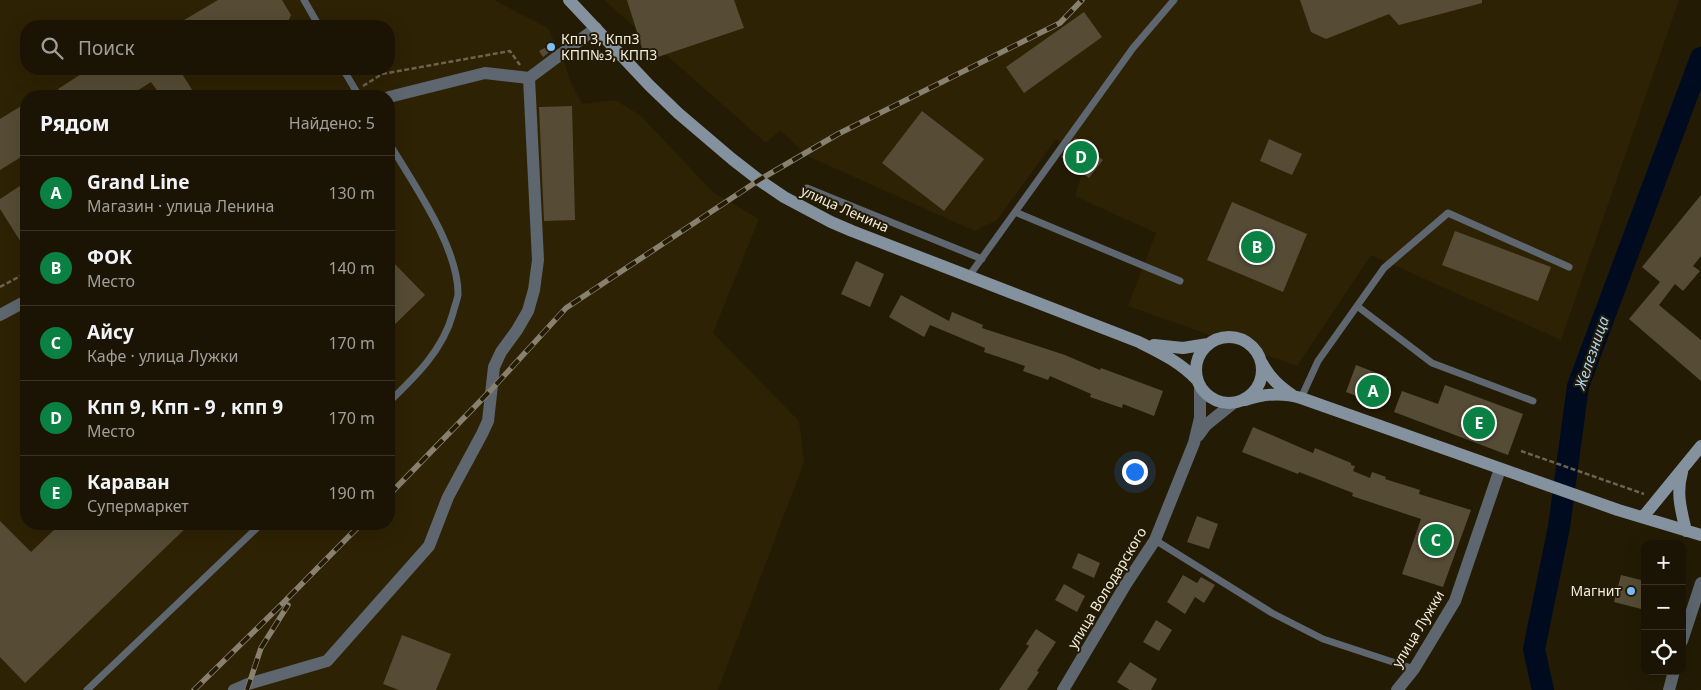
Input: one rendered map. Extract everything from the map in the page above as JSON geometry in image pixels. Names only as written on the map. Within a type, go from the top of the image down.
[{"type":"street","name":"улица Ленина","points":[[569,0],[678,113],[758,180],[784,197],[845,228],[1139,342]]},
{"type":"street","points":[[395,96],[486,73],[529,78],[596,28]]},
{"type":"street","points":[[234,690],[248,684],[327,661],[430,546],[448,497],[488,421],[494,367],[501,352],[528,311],[534,290],[538,260],[529,78]]},
{"type":"street","points":[[0,315],[20,304]]},
{"type":"street","points":[[1139,342],[1183,348],[1208,344],[1218,339],[1229,337],[1239,339],[1253,348],[1270,377],[1277,385],[1296,396],[1618,510],[1701,535]]},
{"type":"street","points":[[1139,342],[1186,368],[1213,400],[1232,404]]},
{"type":"street","points":[[1194,443],[1200,418],[1198,384],[1195,370],[1201,352],[1208,344]]},
{"type":"street","points":[[1245,400],[1254,393],[1259,384],[1262,373],[1261,362]]},
{"type":"street","points":[[1194,443],[1206,424],[1232,404],[1260,395],[1296,396]]},
{"type":"street","name":"улица Володарского","points":[[1063,690],[1126,584],[1155,540],[1194,443]]},
{"type":"street","points":[[1643,518],[1701,446]]},
{"type":"street","name":"улица Лужки","points":[[1397,690],[1414,669],[1455,602],[1500,468]]},
{"type":"street","points":[[1683,468],[1678,484],[1678,501],[1686,531]]},
{"type":"street","points":[[1686,630],[1701,583]]},
{"type":"street","points":[[1669,690],[1673,675]]},
{"type":"lane","points":[[304,0],[316,20]]},
{"type":"lane","points":[[969,276],[1133,48],[1174,0]]},
{"type":"lane","points":[[346,75],[355,90]]},
{"type":"lane","points":[[395,154],[429,209],[446,245],[455,275],[458,296],[449,328],[434,354],[416,376],[395,396]]},
{"type":"lane","points":[[807,188],[982,258]]},
{"type":"lane","points":[[1015,212],[1180,281]]},
{"type":"lane","points":[[1296,396],[1384,268],[1448,213],[1569,267]]},
{"type":"lane","points":[[1357,306],[1432,363],[1533,401]]},
{"type":"lane","points":[[87,690],[255,530]]},
{"type":"lane","points":[[1155,540],[1272,614],[1323,639],[1414,669]]},
{"type":"path","points":[[395,72],[510,51],[529,78]]},
{"type":"path","points":[[361,90],[381,75]]},
{"type":"path","points":[[0,287],[20,276]]},
{"type":"path","points":[[1521,452],[1644,494]]},
{"type":"shaded area","points":[[0,0],[494,0],[548,28],[566,67],[570,81],[582,104],[615,100],[640,115],[713,192],[759,219],[713,333],[799,421],[804,462],[718,690],[0,690]]},
{"type":"shaded area","points":[[604,0],[1679,0],[1561,340],[1371,255],[1297,366],[1128,306],[1156,233],[1075,196],[1086,160],[1056,139],[997,220],[975,231],[807,156],[780,130],[766,143]]},
{"type":"building","points":[[218,0],[282,0],[291,15],[289,20],[184,20]]},
{"type":"building","points":[[627,0],[734,0],[744,28],[646,61]]},
{"type":"building","points":[[1300,0],[1482,0],[1482,3],[1399,25],[1389,14],[1326,39],[1311,32]]},
{"type":"building","points":[[1084,12],[1102,37],[1024,93],[1006,67]]},
{"type":"building","name":"Кпп 3, Кпп3 КПП№3, КПП3","points":[[554,43],[556,47],[543,57],[539,51]]},
{"type":"building","points":[[80,75],[183,75],[192,90],[157,90],[151,82],[138,90],[58,89]]},
{"type":"building","points":[[572,106],[575,220],[544,221],[539,107]]},
{"type":"building","points":[[20,107],[20,158],[0,170],[0,119]]},
{"type":"building","points":[[922,111],[984,159],[944,211],[882,163]]},
{"type":"building","points":[[1075,138],[1103,160],[1089,178],[1061,157]]},
{"type":"building","points":[[1269,139],[1302,154],[1292,175],[1260,161]]},
{"type":"building","points":[[20,186],[20,241],[0,209],[0,199]]},
{"type":"building","points":[[1701,195],[1701,256],[1693,266],[1700,271],[1683,291],[1675,284],[1659,305],[1701,340],[1701,381],[1629,319],[1660,282],[1642,267]]},
{"type":"building","points":[[1232,202],[1307,234],[1283,292],[1207,260]]},
{"type":"building","points":[[1455,231],[1551,267],[1538,301],[1442,265]]},
{"type":"building","points":[[856,261],[884,274],[870,307],[841,294]]},
{"type":"building","points":[[395,264],[425,295],[395,324]]},
{"type":"building","points":[[901,295],[949,321],[952,312],[983,325],[982,328],[1065,355],[1100,370],[1101,368],[1163,391],[1154,416],[1123,404],[1122,408],[1090,397],[1091,394],[1050,376],[1048,380],[1023,371],[1025,366],[984,352],[985,348],[930,325],[924,337],[889,317]]},
{"type":"building","points":[[1356,365],[1387,377],[1377,404],[1346,392]]},
{"type":"building","points":[[1445,385],[1523,414],[1508,455],[1394,412],[1402,391],[1438,404]]},
{"type":"building","points":[[1253,427],[1313,453],[1315,448],[1351,463],[1351,465],[1355,466],[1353,471],[1370,478],[1372,472],[1386,477],[1385,479],[1420,490],[1419,494],[1471,510],[1443,587],[1402,574],[1421,519],[1352,496],[1353,493],[1242,452]]},
{"type":"building","points":[[1197,516],[1218,524],[1209,549],[1187,542]]},
{"type":"building","points":[[0,521],[31,552],[54,530],[184,530],[25,683],[0,657]]},
{"type":"building","points":[[1078,553],[1100,563],[1094,578],[1072,568]]},
{"type":"building","points":[[1183,575],[1197,583],[1201,577],[1215,585],[1204,603],[1195,597],[1185,614],[1167,602]]},
{"type":"building","name":"Магнит","points":[[1621,575],[1641,580],[1641,609],[1614,602]]},
{"type":"building","points":[[1064,584],[1085,596],[1077,612],[1055,600]]},
{"type":"building","points":[[1156,620],[1172,630],[1159,651],[1143,642]]},
{"type":"building","points":[[1036,629],[1056,642],[1037,671],[1039,672],[1027,690],[999,690],[1029,646],[1026,644]]},
{"type":"building","points":[[402,635],[451,654],[436,690],[399,690],[383,684]]},
{"type":"building","points":[[1130,662],[1157,679],[1151,690],[1130,690],[1117,682]]},
{"type":"waterway","name":"Железница","points":[[1543,690],[1534,649],[1559,527],[1578,386],[1701,58]]},
{"type":"railway","points":[[395,489],[491,390],[566,308],[759,180],[838,134],[1060,23],[1082,0]]},
{"type":"railway","points":[[194,690],[355,530]]},
{"type":"railway","points":[[247,690],[261,648],[288,605]]},
{"type":"place","name":"Кпп 3, Кпп3 КПП№3, КПП3","points":[[551,47]]},
{"type":"place","name":"Кпп 9, Кпп - 9 , кпп 9","points":[[1081,157]]},
{"type":"place","name":"ФОК","points":[[1257,247]]},
{"type":"place","name":"Grand Line","points":[[1373,391]]},
{"type":"place","name":"Караван","points":[[1479,423]]},
{"type":"place","name":"Айсу","points":[[1436,540]]},
{"type":"place","name":"Магнит","points":[[1631,591]]}]
